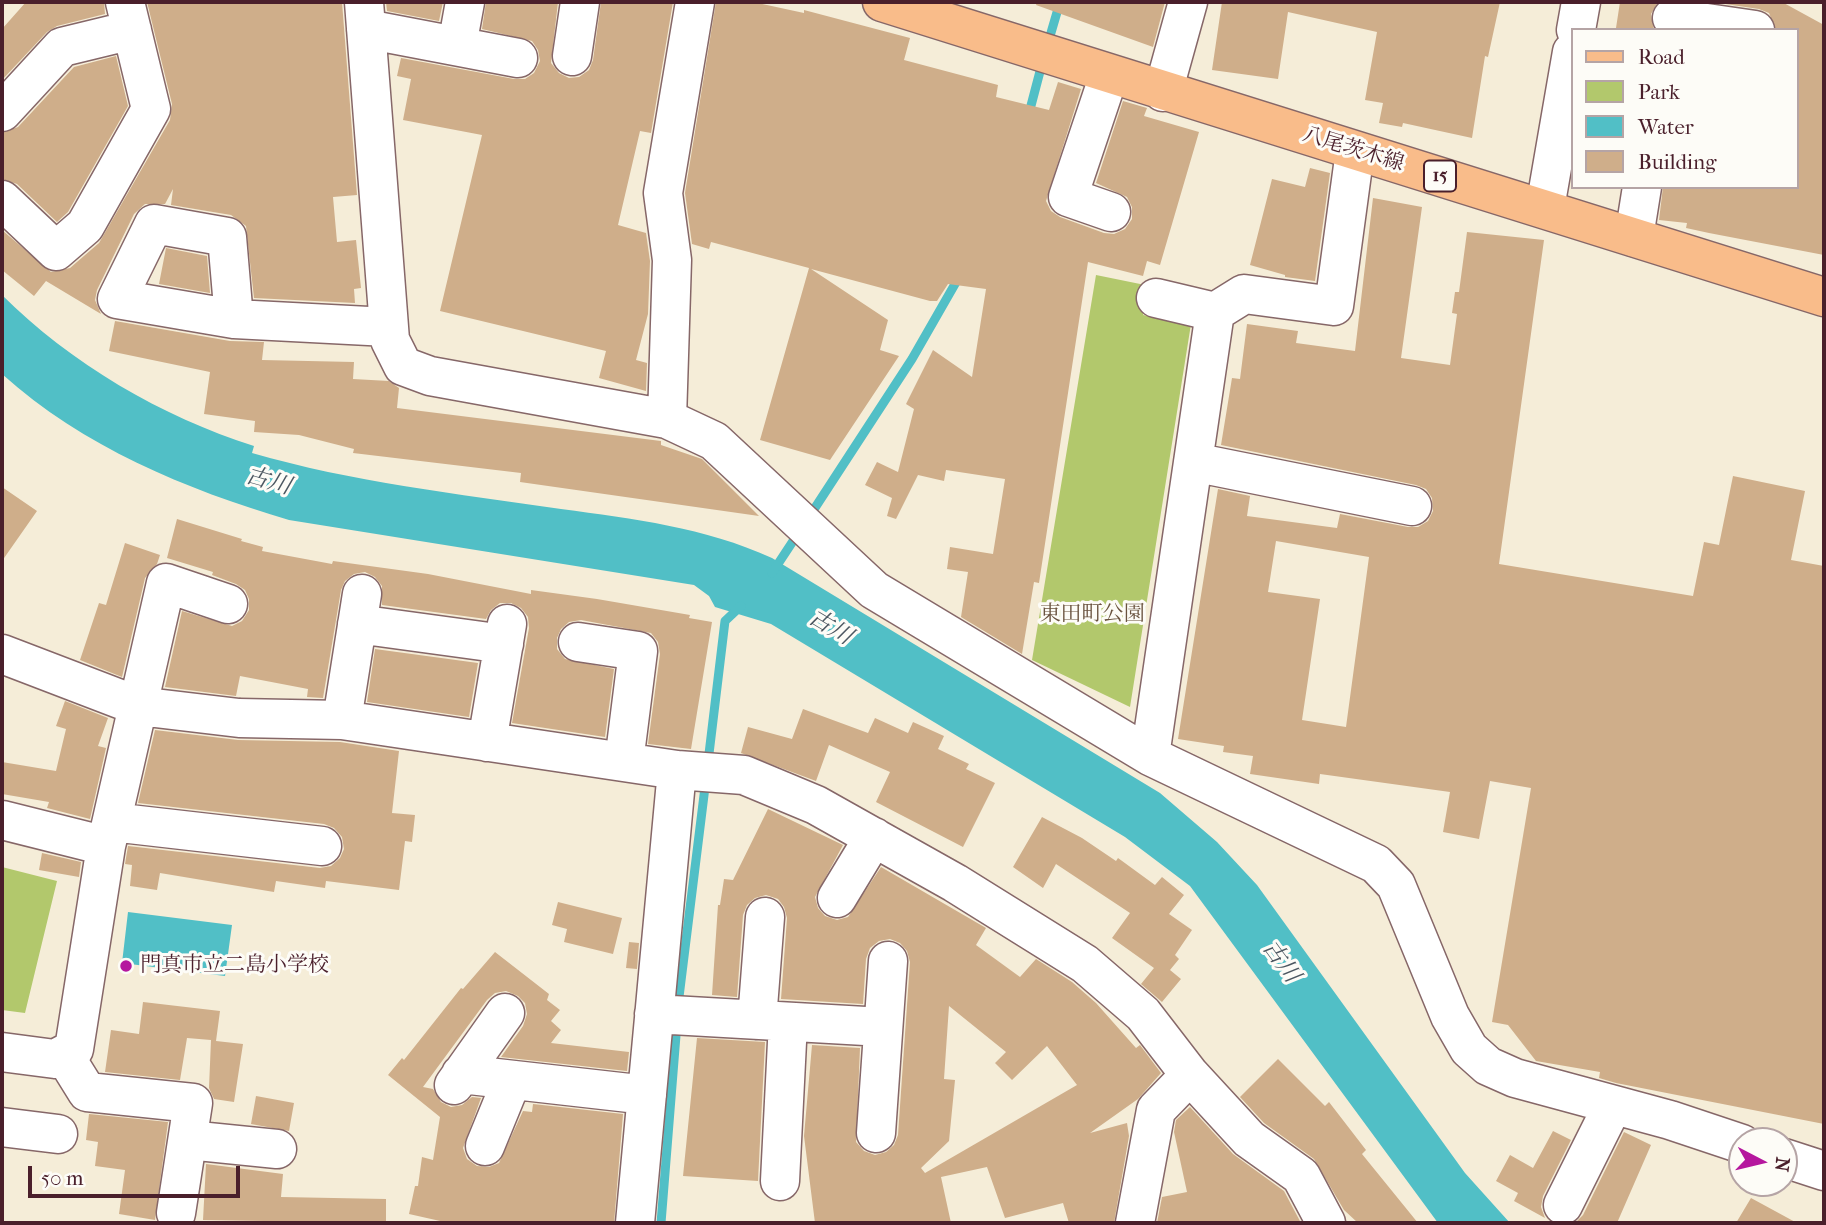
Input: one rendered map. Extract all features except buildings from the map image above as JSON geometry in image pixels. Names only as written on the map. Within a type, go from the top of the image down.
[{"type":"main road","name":"八尾茨木線","points":[[883,2],[1163,92],[1545,208],[1824,297]]},
{"type":"street","points":[[457,46],[465,2]]},
{"type":"street","points":[[572,56],[580,2]]},
{"type":"street","points":[[667,419],[672,260],[663,193],[695,2]]},
{"type":"street","points":[[1163,92],[1188,2]]},
{"type":"street","points":[[1576,28],[1581,2]]},
{"type":"street","points":[[518,58],[457,46],[365,15],[388,327],[390,340],[403,366],[429,376],[667,419],[714,441],[874,590],[1150,756],[1376,863],[1396,885],[1450,1016],[1469,1049],[1488,1066],[1516,1078],[1728,1140]]},
{"type":"street","points":[[2,112],[62,47],[128,16],[151,109],[85,226],[56,251],[2,200]]},
{"type":"street","points":[[1672,16],[1743,28]]},
{"type":"street","points":[[1545,208],[1570,64]]},
{"type":"street","points":[[1109,75],[1068,197],[1111,212]]},
{"type":"street","points":[[1156,298],[1215,312],[1244,294],[1334,306],[1355,151]]},
{"type":"street","points":[[1634,237],[1642,189]]},
{"type":"street","points":[[1150,756],[1215,312]]},
{"type":"street","points":[[234,319],[388,327]]},
{"type":"street","points":[[1193,462],[1412,506]]},
{"type":"street","points":[[2,1052],[55,1059],[74,1049],[109,834],[166,583],[228,604]]},
{"type":"street","points":[[342,720],[359,609],[506,634],[487,741]]},
{"type":"street","points":[[578,642],[638,651],[624,762]]},
{"type":"street","points":[[2,654],[138,706],[239,719],[342,720],[624,762],[744,775],[816,804],[966,889],[1085,964],[1143,1014],[1190,1075],[1249,1139],[1301,1176],[1326,1223]]},
{"type":"street","points":[[635,1223],[647,1095],[673,1015],[698,771]]},
{"type":"street","points":[[2,820],[109,834],[322,846]]},
{"type":"street","points":[[837,898],[874,837]]},
{"type":"street","points":[[765,917],[780,1181]]},
{"type":"street","points":[[876,1133],[888,961]]},
{"type":"street","points":[[505,1013],[457,1080],[512,1080],[647,1095]]},
{"type":"street","points":[[673,1015],[883,1027]]},
{"type":"street","points":[[64,1055],[87,1092],[193,1103],[176,1213]]},
{"type":"street","points":[[1135,1223],[1156,1110],[1190,1075]]},
{"type":"street","points":[[485,1146],[512,1080]]},
{"type":"street","points":[[1563,1205],[1613,1105]]},
{"type":"street","points":[[2,1127],[58,1135]]},
{"type":"street","points":[[188,1140],[276,1149]]},
{"type":"street","points":[[1798,1163],[1824,1171]]},
{"type":"green space","name":"東田町公園","points":[[1096,275],[1150,286],[1143,315],[1191,324],[1130,707],[1032,660]]},
{"type":"green space","points":[[2,867],[57,881],[25,1013],[2,1010]]},
{"type":"water","name":"古川","points":[[2,295],[29,320],[87,365],[185,420],[254,446],[252,453],[367,480],[668,526],[721,539],[772,558],[1160,793],[1217,842],[1257,885],[1465,1173],[1510,1223],[1438,1223],[1190,886],[1125,837],[771,624],[715,607],[709,596],[694,585],[289,520],[212,494],[137,463],[66,423],[2,374]]},
{"type":"water","points":[[128,912],[232,925],[225,976],[122,963]]},
{"type":"waterway","points":[[1048,43],[1060,2]]},
{"type":"waterway","points":[[1028,117],[1043,60]]},
{"type":"waterway","points":[[809,517],[912,359],[959,277]]},
{"type":"waterway","points":[[772,573],[799,532]]},
{"type":"waterway","points":[[708,762],[725,621],[741,606]]},
{"type":"waterway","points":[[678,1005],[706,779]]},
{"type":"waterway","points":[[661,1223],[677,1023]]},
{"type":"place","name":"門真市立二島小学校","points":[[126,966]]}]
